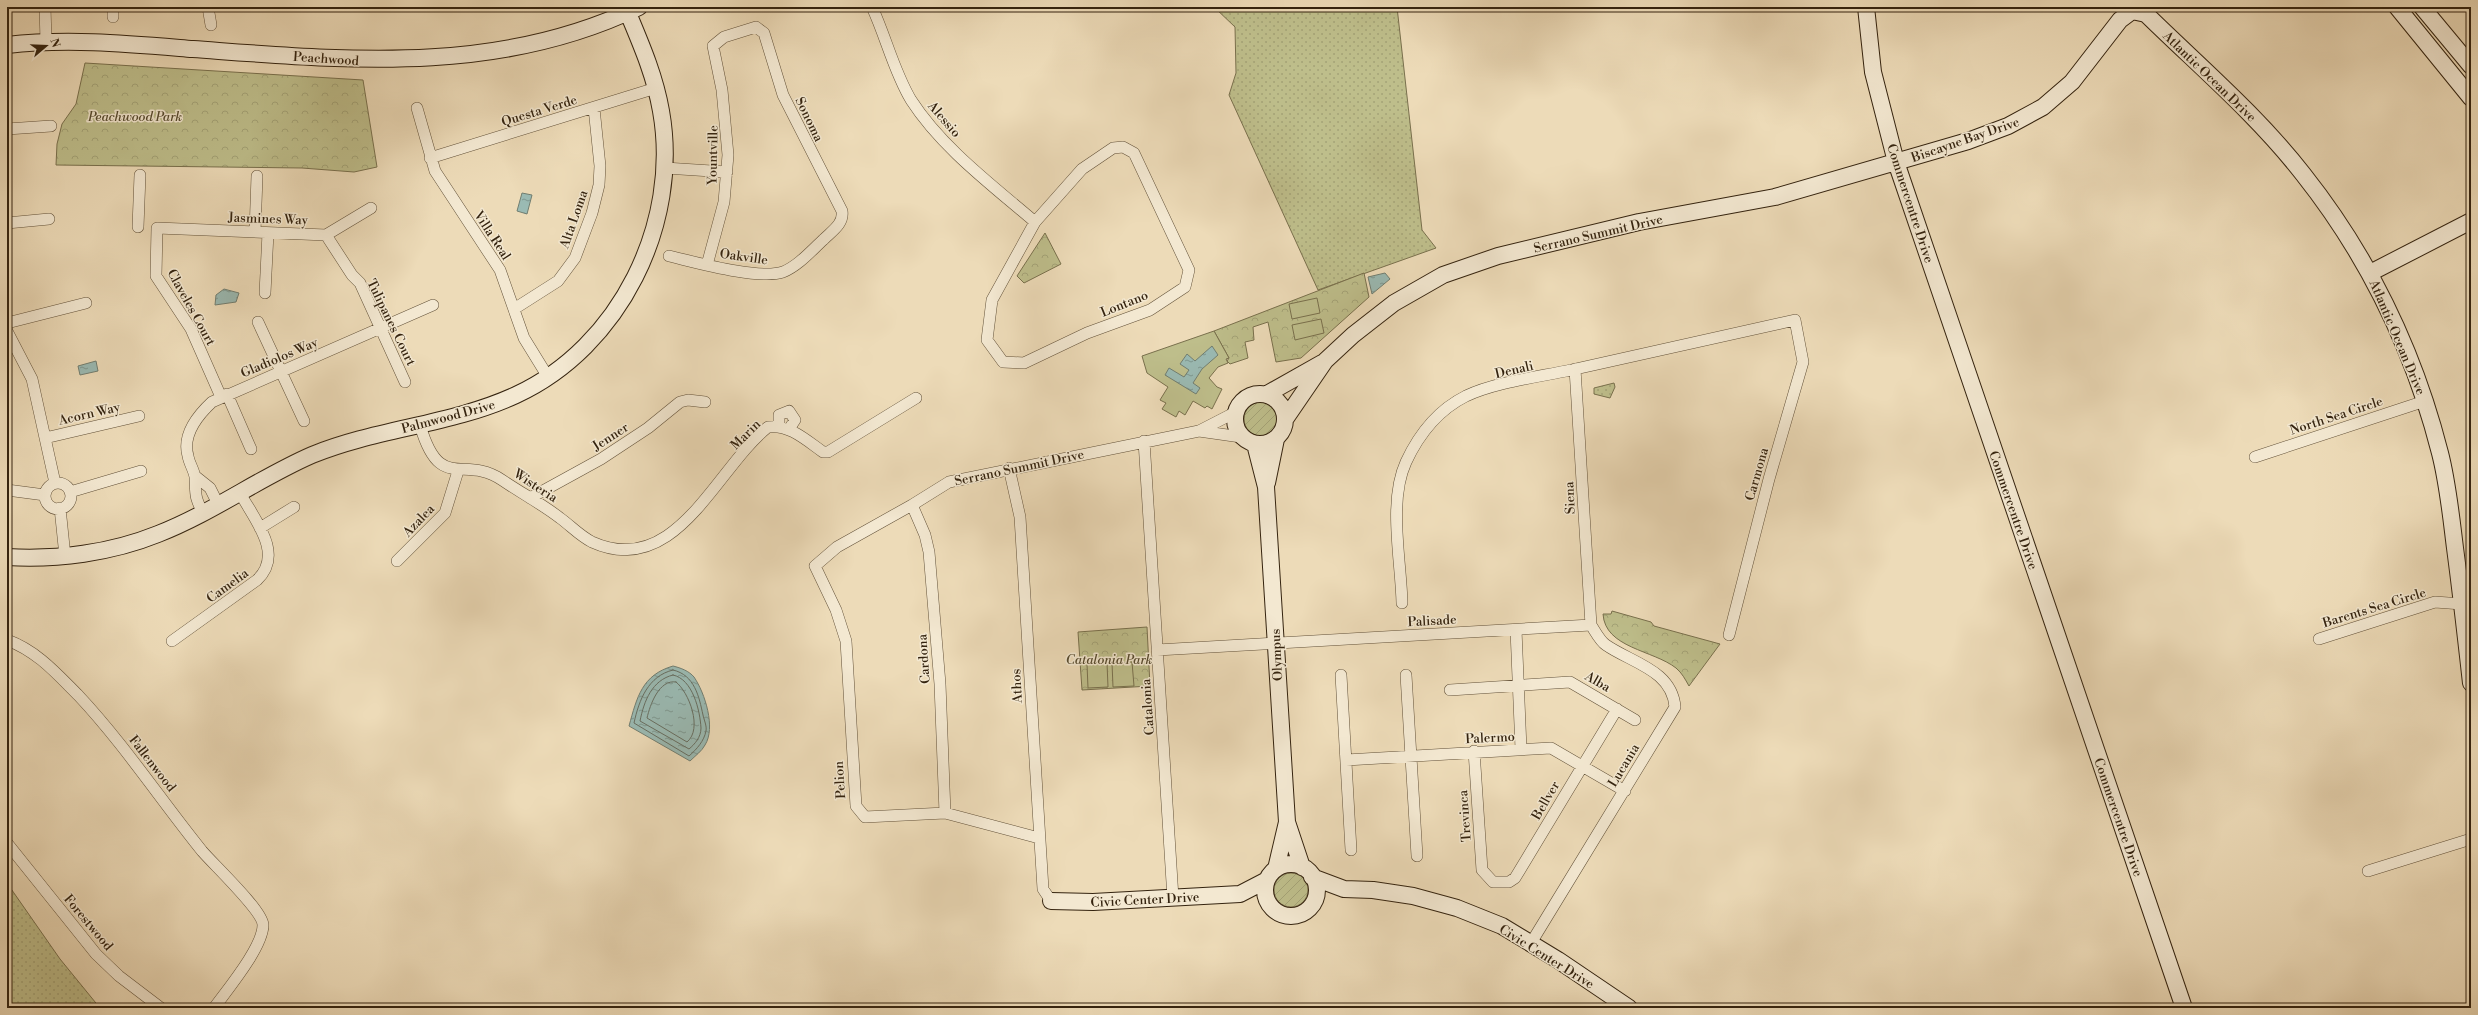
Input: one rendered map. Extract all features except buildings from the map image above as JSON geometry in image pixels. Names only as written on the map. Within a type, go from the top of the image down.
[{"type":"street","points":[[44,7],[46,41]]},
{"type":"street","points":[[208,7],[211,25]]},
{"type":"street","name":"Alessio","points":[[872,7],[902,83],[912,101],[938,135],[1035,222]]},
{"type":"street","name":"Commercentre Drive","points":[[1866,7],[1873,72],[1896,162],[2184,1008]]},
{"type":"street","points":[[2397,7],[2471,98]]},
{"type":"street","points":[[2422,7],[2471,66]]},
{"type":"street","name":"Peachwood","points":[[7,45],[46,41],[114,42],[369,60],[407,60],[449,57],[527,45],[633,10]]},
{"type":"street","name":"Palmwood Drive","points":[[7,557],[65,556],[143,540],[203,513],[304,459],[342,444],[490,406],[516,395],[548,377],[570,359],[594,336],[616,309],[635,278],[650,244],[657,218],[665,168],[664,128],[656,88],[633,10]]},
{"type":"street","name":"Biscayne Bay Drive","points":[[1896,162],[2008,126],[2043,107],[2072,82],[2120,20],[2132,11]]},
{"type":"street","name":"Atlantic Ocean Drive","points":[[2132,11],[2146,14],[2263,128],[2329,207],[2370,273],[2389,309],[2425,401],[2448,492],[2471,683]]},
{"type":"street","name":"Yountville","points":[[707,265],[724,202],[727,172],[726,119],[712,46],[718,40],[742,30],[756,27],[761,30]]},
{"type":"street","name":"Sonoma","points":[[761,30],[783,95],[842,211],[843,217]]},
{"type":"street","name":"Questa Verde","points":[[430,158],[656,88]]},
{"type":"street","name":"Villa Real","points":[[417,108],[430,158],[442,183],[500,270],[524,338],[548,377]]},
{"type":"street","name":"Alta Loma","points":[[514,309],[558,281],[575,258],[592,213],[599,185],[600,166],[594,108]]},
{"type":"street","points":[[7,129],[51,126]]},
{"type":"street","name":"Lontano","points":[[1123,147],[1134,153],[1189,270],[1185,287],[1150,310],[1087,333],[1024,363],[1003,362],[987,340],[992,300],[1035,222],[1082,169],[1112,148],[1123,147]]},
{"type":"street","name":"Serrano Summit Drive","points":[[815,566],[837,547],[912,505],[949,482],[1009,468],[1199,431],[1236,412],[1243,400],[1250,395],[1266,394],[1325,361],[1394,303],[1443,275],[1498,256],[1640,222],[1775,198],[1896,162]]},
{"type":"street","points":[[665,168],[727,172]]},
{"type":"street","points":[[138,228],[140,175]]},
{"type":"street","points":[[255,232],[257,176]]},
{"type":"street","points":[[326,235],[371,208]]},
{"type":"street","name":"Oakville","points":[[669,256],[707,265],[764,274],[783,272],[795,266],[838,226],[843,217]]},
{"type":"street","points":[[7,223],[49,219]]},
{"type":"street","points":[[2370,273],[2471,221]]},
{"type":"street","name":"Jasmines Way","points":[[157,228],[326,235]]},
{"type":"street","name":"Claveles Court","points":[[157,228],[156,276],[191,329],[251,449]]},
{"type":"street","points":[[266,293],[268,233]]},
{"type":"street","name":"Tulipanes Court","points":[[326,235],[352,275],[360,284],[405,382]]},
{"type":"street","points":[[7,323],[86,303]]},
{"type":"street","name":"Gladiolos Way","points":[[203,513],[195,497],[195,476],[188,457],[188,436],[205,408],[224,396],[433,305]]},
{"type":"street","name":"Denali","points":[[1402,603],[1397,512],[1399,487],[1406,463],[1422,433],[1441,413],[1465,397],[1480,391],[1796,320]]},
{"type":"street","name":"Carmona","points":[[1730,635],[1767,486],[1803,362],[1796,320]]},
{"type":"street","points":[[258,322],[304,421]]},
{"type":"street","points":[[7,331],[32,379],[55,483]]},
{"type":"street","name":"Serrano Summit Drive","points":[[1199,431],[1262,445],[1276,439],[1285,426],[1286,418],[1325,361]]},
{"type":"street","name":"Siena","points":[[1575,369],[1591,625]]},
{"type":"street","points":[[1266,394],[1280,404],[1286,418]]},
{"type":"street","name":"Marin","points":[[653,543],[676,531],[768,427],[784,427],[823,452],[828,452],[916,398]]},
{"type":"street","name":"Jenner","points":[[530,498],[601,459],[648,428],[680,402],[688,400],[704,402]]},
{"type":"street","name":"North Sea Circle","points":[[2255,457],[2425,401]]},
{"type":"street","points":[[1236,412],[1235,423],[1248,441]]},
{"type":"street","name":"Acorn Way","points":[[45,438],[138,416]]},
{"type":"street","name":"Wisteria","points":[[420,425],[428,450],[442,465],[458,471],[482,472],[496,477],[561,518],[585,538],[600,545],[629,548],[653,543]]},
{"type":"street","name":"Olympus","points":[[1276,439],[1266,487],[1287,822],[1307,872]]},
{"type":"street","name":"Catalonia","points":[[1144,441],[1173,898]]},
{"type":"street","name":"Olympus","points":[[1248,441],[1266,487]]},
{"type":"street","name":"Athos","points":[[1009,468],[1020,517],[1043,889],[1051,901]]},
{"type":"street","points":[[70,492],[142,471]]},
{"type":"street","name":"Azalea","points":[[397,562],[445,513],[458,471]]},
{"type":"street","points":[[195,476],[210,488],[218,504]]},
{"type":"street","points":[[55,483],[66,486],[70,492],[70,501],[60,508],[49,505],[45,495],[48,487],[55,483]]},
{"type":"street","points":[[7,490],[45,495]]},
{"type":"street","name":"Camelia","points":[[172,641],[257,580],[264,573],[270,555],[260,528],[240,493]]},
{"type":"street","name":"Cardona","points":[[912,505],[925,535],[929,552],[940,684],[945,813]]},
{"type":"street","points":[[260,528],[294,507]]},
{"type":"street","points":[[60,508],[65,556]]},
{"type":"street","name":"Pelion","points":[[815,566],[836,610],[846,641],[856,806],[865,817],[945,813],[1039,838]]},
{"type":"street","name":"Barents Sea Circle","points":[[2319,639],[2435,602],[2462,604]]},
{"type":"street","name":"Palisade","points":[[1157,650],[1591,625]]},
{"type":"street","name":"Lucania","points":[[1531,943],[1675,707],[1674,693],[1666,681],[1604,644],[1591,625]]},
{"type":"street","points":[[1516,630],[1521,749]]},
{"type":"street","name":"Fallenwood","points":[[7,640],[26,648],[41,658],[103,722],[203,852],[255,909],[262,920],[262,930],[243,969],[214,1008]]},
{"type":"street","points":[[1341,675],[1351,850]]},
{"type":"street","points":[[1406,675],[1417,856]]},
{"type":"street","name":"Alba","points":[[1450,690],[1570,682],[1635,720]]},
{"type":"street","name":"Bellver","points":[[1486,877],[1498,883],[1510,882],[1515,878],[1617,709]]},
{"type":"street","name":"Palermo","points":[[1346,760],[1474,751],[1552,748],[1625,791]]},
{"type":"street","name":"Trevinca","points":[[1474,751],[1482,870],[1486,877]]},
{"type":"street","name":"Olympus","points":[[1271,874],[1287,822]]},
{"type":"street","points":[[2368,871],[2471,839]]},
{"type":"street","name":"Forestwood","points":[[7,843],[96,954],[119,976],[160,1008]]},
{"type":"street","name":"Civic Center Drive","points":[[1240,894],[1271,874],[1289,865],[1344,889],[1372,890],[1412,896],[1457,908],[1502,926],[1531,943],[1629,1008]]},
{"type":"street","points":[[1307,872],[1316,894],[1314,902]]},
{"type":"street","points":[[1269,905],[1265,888],[1271,874]]},
{"type":"street","name":"Civic Center Drive","points":[[1051,901],[1093,902],[1240,894],[1269,905],[1284,915],[1292,916],[1305,912],[1314,902],[1344,889]]},
{"type":"green space","points":[[1214,7],[1397,7],[1422,230],[1436,248],[1318,290],[1229,95],[1236,73],[1235,27]]},
{"type":"green space","name":"Peachwood Park","points":[[85,63],[363,80],[377,167],[354,172],[302,168],[56,165],[57,144],[62,124],[76,104]]},
{"type":"green space","points":[[1045,233],[1061,264],[1024,283],[1017,276]]},
{"type":"green space","points":[[1364,273],[1369,297],[1301,358],[1276,362],[1268,322],[1253,327],[1254,340],[1245,342],[1248,358],[1230,364],[1227,361],[1229,358],[1214,331]]},
{"type":"green space","points":[[1317,298],[1320,313],[1292,319],[1289,304]]},
{"type":"green space","points":[[1321,319],[1324,333],[1295,340],[1292,325]]},
{"type":"green space","points":[[1214,331],[1229,358],[1226,359],[1228,363],[1218,367],[1209,378],[1217,387],[1222,389],[1212,409],[1207,406],[1205,408],[1193,401],[1185,415],[1179,411],[1176,417],[1162,409],[1166,403],[1160,400],[1168,387],[1147,373],[1142,356]]},
{"type":"green space","points":[[1614,383],[1615,387],[1610,398],[1594,394],[1594,388]]},
{"type":"green space","points":[[1264,402],[1273,407],[1277,412],[1277,426],[1273,431],[1268,435],[1258,436],[1254,435],[1245,426],[1244,416],[1245,412],[1254,403]]},
{"type":"green space","points":[[1612,611],[1651,622],[1654,626],[1720,644],[1689,686],[1682,674],[1676,668],[1632,647],[1612,634],[1606,625],[1603,614],[1611,614]]},
{"type":"green space","name":"Catalonia Park","points":[[1147,627],[1150,686],[1082,690],[1078,632]]},
{"type":"green space","points":[[1132,662],[1134,686],[1113,687],[1112,663]]},
{"type":"green space","points":[[1107,663],[1108,687],[1088,688],[1087,664]]},
{"type":"green space","points":[[1288,873],[1294,873],[1298,874],[1305,880],[1308,890],[1307,897],[1301,904],[1294,907],[1288,907],[1284,906],[1277,900],[1274,893],[1274,887],[1275,883],[1281,876]]},
{"type":"green space","points":[[7,883],[60,959],[100,1008],[7,1008]]},
{"type":"water","points":[[522,193],[532,195],[527,214],[517,211]]},
{"type":"water","points":[[1385,273],[1390,279],[1372,294],[1368,277]]},
{"type":"water","points":[[224,289],[239,293],[236,302],[215,305],[216,295]]},
{"type":"water","points":[[1212,346],[1218,355],[1202,369],[1193,383],[1200,388],[1196,394],[1165,375],[1169,368],[1184,377],[1189,370],[1180,364],[1187,354],[1195,361]]},
{"type":"water","points":[[96,361],[98,371],[80,375],[78,366]]},
{"type":"water","points":[[673,666],[685,670],[694,677],[702,692],[708,711],[708,738],[702,749],[690,761],[629,726],[642,688],[654,675]]}]
